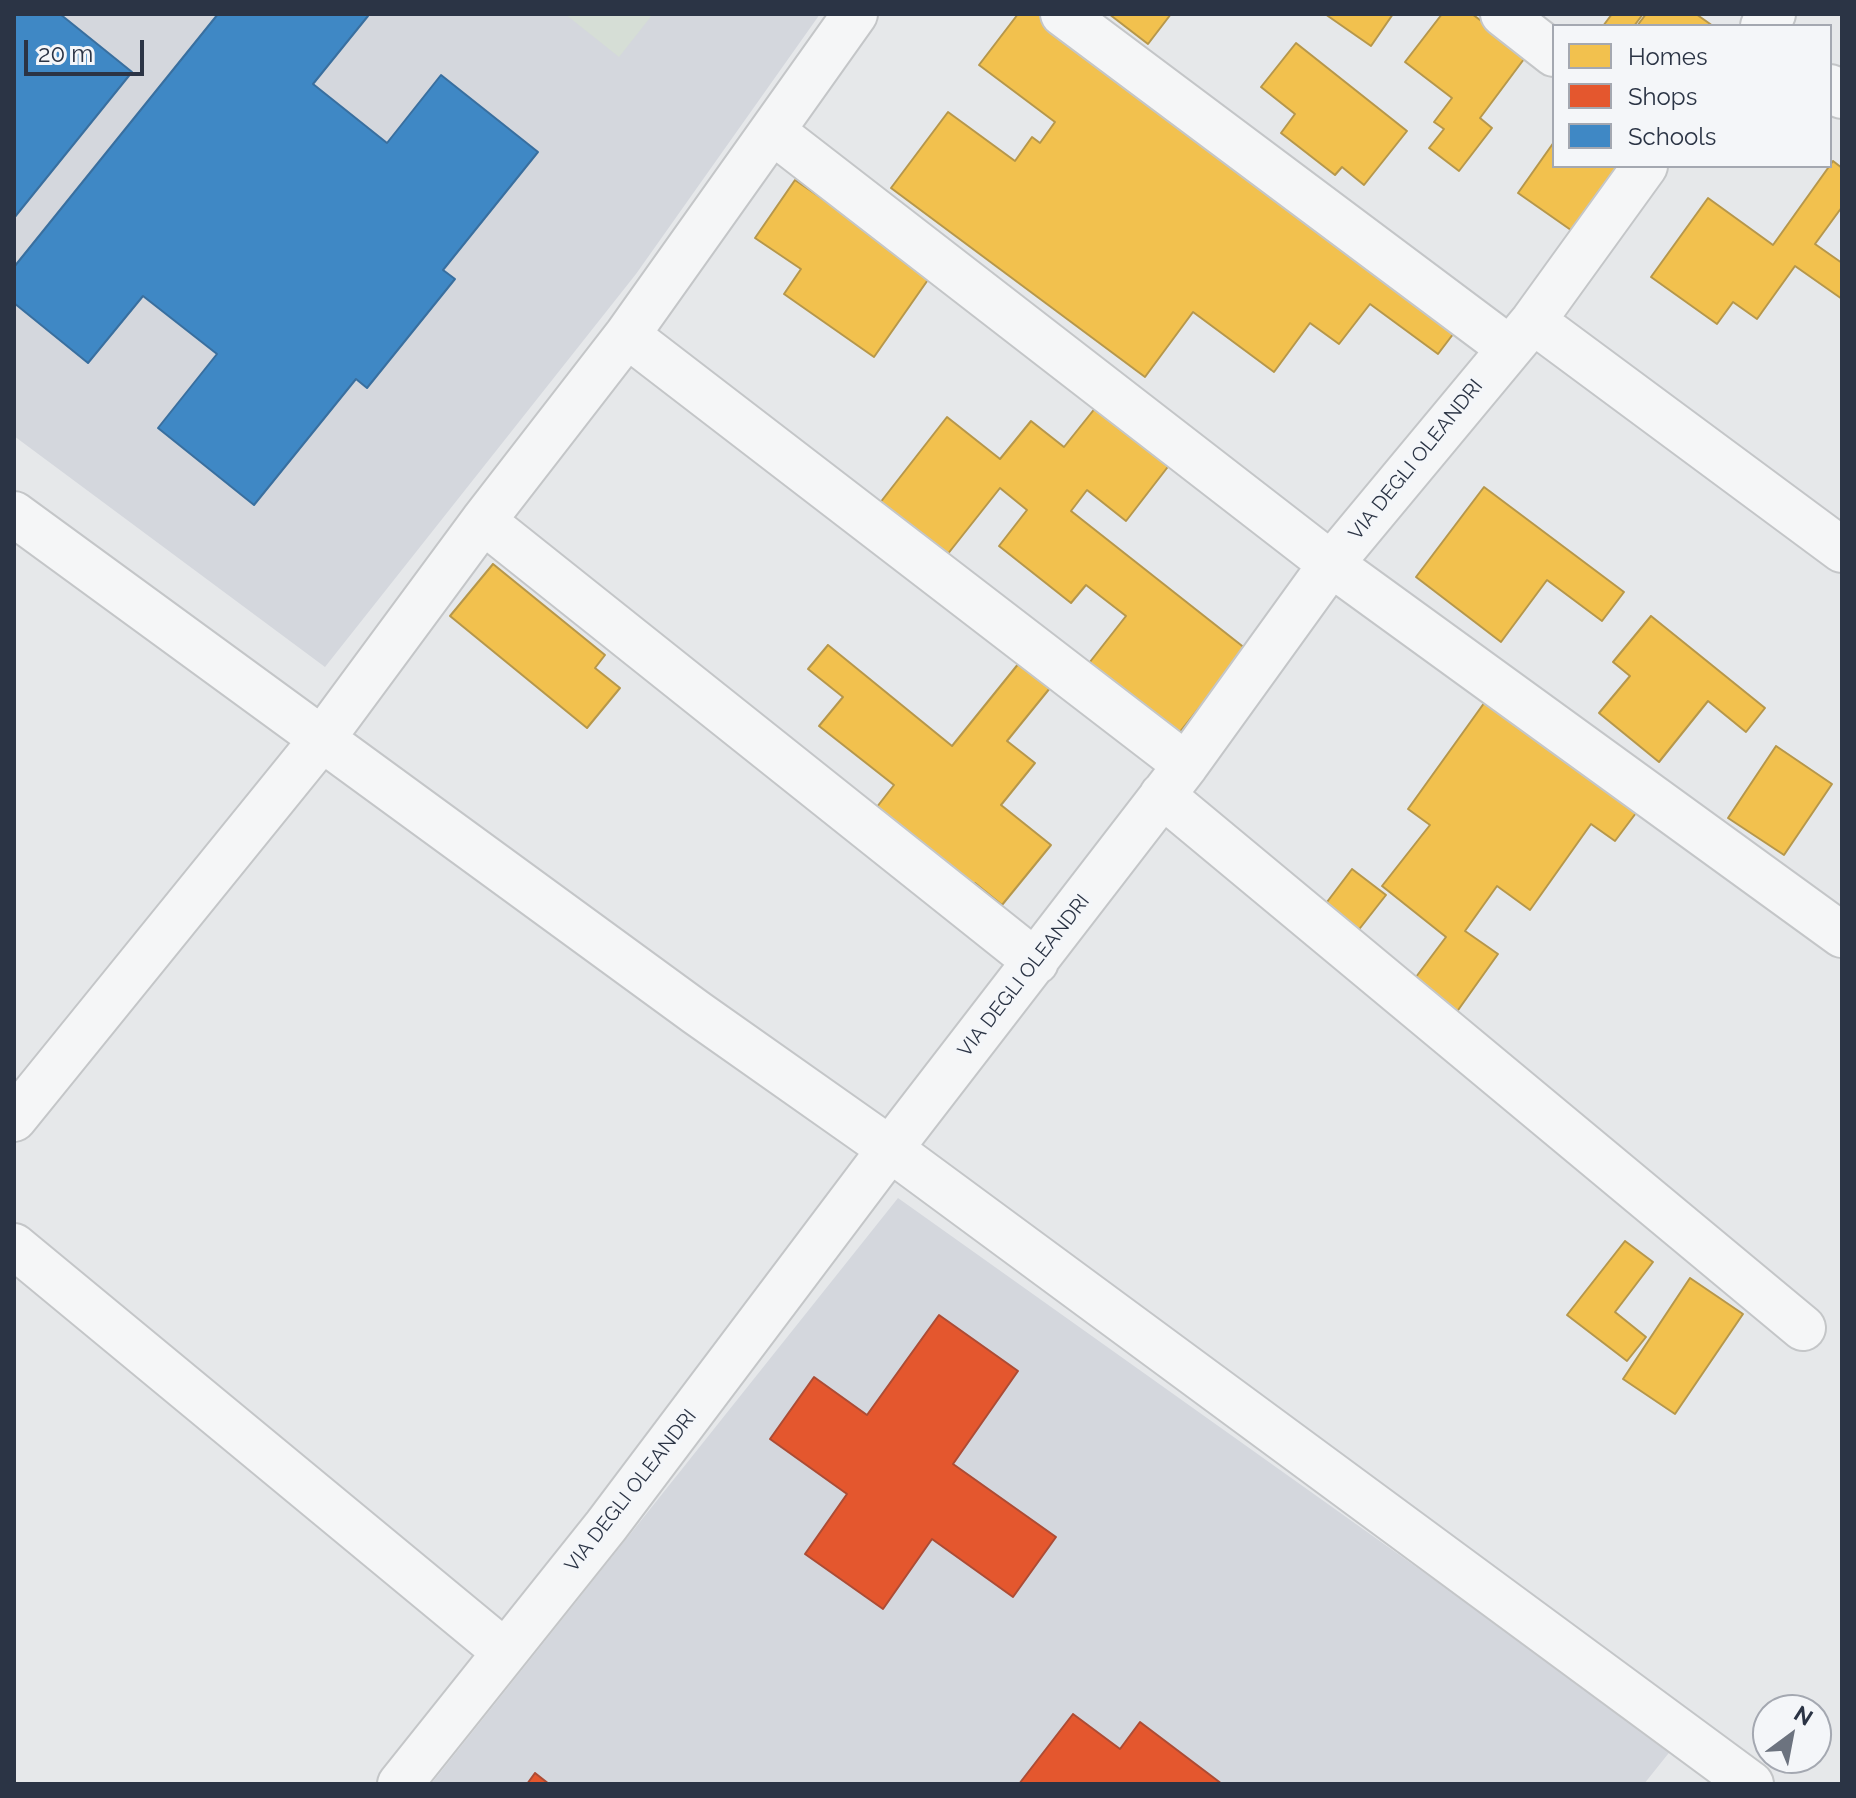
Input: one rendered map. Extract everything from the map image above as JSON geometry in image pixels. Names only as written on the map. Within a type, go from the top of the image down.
[{"type":"street","points":[[14,1119],[322,739],[483,521],[627,335],[855,14]]},
{"type":"street","points":[[1063,14],[1521,334],[1842,550]]},
{"type":"street","points":[[1503,14],[1552,52]]},
{"type":"street","points":[[772,131],[1331,564],[1842,935]]},
{"type":"street","name":"VIA DEGLI OLEANDRI","points":[[400,1784],[606,1526],[890,1149],[1174,780],[1331,564],[1521,334],[1644,168]]},
{"type":"street","points":[[627,335],[1174,780],[1803,1328]]},
{"type":"street","points":[[14,514],[697,1013],[890,1149],[1751,1784]]},
{"type":"street","points":[[483,521],[1036,962]]},
{"type":"street","points":[[14,1246],[505,1652]]},
{"type":"shaded area","points":[[14,14],[820,14],[636,274],[325,667],[14,436]]},
{"type":"shaded area","points":[[565,14],[653,14],[619,57]]},
{"type":"shaded area","points":[[898,1198],[1672,1749],[1644,1784],[431,1784]]},
{"type":"building: Homes","points":[[1018,14],[1043,14],[1460,325],[1438,354],[1370,304],[1339,344],[1310,323],[1274,372],[1193,312],[1145,377],[891,188],[948,112],[1015,161],[1032,137],[1040,143],[1055,122],[979,65]]},
{"type":"building: Homes","points":[[1109,14],[1171,14],[1148,44]]},
{"type":"building: Homes","points":[[1325,14],[1393,14],[1371,46]]},
{"type":"building: Homes","points":[[1442,14],[1472,14],[1527,55],[1480,118],[1492,128],[1459,171],[1429,148],[1444,129],[1434,122],[1452,98],[1405,62]]},
{"type":"building: Homes","points":[[1612,14],[1643,14],[1636,24],[1604,24]]},
{"type":"building: Homes","points":[[1646,14],[1696,14],[1710,24],[1638,24]]},
{"type":"building: Homes","points":[[1296,43],[1407,131],[1364,185],[1342,167],[1335,175],[1281,133],[1295,114],[1261,87]]},
{"type":"building: Homes","points":[[1552,145],[1552,168],[1625,168],[1578,235],[1518,193]]},
{"type":"building: Homes","points":[[1832,162],[1842,168],[1842,207],[1815,244],[1842,263],[1842,299],[1795,266],[1757,319],[1733,302],[1717,324],[1651,277],[1708,198],[1773,245],[1828,168],[1832,168]]},
{"type":"building: Homes","points":[[795,180],[932,274],[874,357],[784,294],[801,269],[755,238]]},
{"type":"building: Homes","points":[[1104,397],[1177,455],[1126,521],[1087,490],[1071,511],[1246,649],[1175,738],[1086,667],[1126,616],[1086,585],[1071,603],[999,546],[1027,510],[1000,488],[943,560],[876,508],[947,417],[1000,459],[1031,421],[1064,447]]},
{"type":"building: Homes","points":[[1484,487],[1624,592],[1602,621],[1547,580],[1501,642],[1416,577]]},
{"type":"building: Homes","points":[[493,564],[605,655],[595,668],[620,688],[587,728],[450,616]]},
{"type":"building: Homes","points":[[1651,616],[1765,708],[1746,732],[1708,701],[1659,762],[1599,713],[1630,676],[1613,662]]},
{"type":"building: Homes","points":[[828,645],[952,746],[1019,663],[1050,688],[1007,741],[1035,763],[1001,805],[1051,845],[1002,905],[975,883],[969,891],[873,812],[894,785],[819,726],[843,697],[808,669]]},
{"type":"building: Homes","points":[[1487,699],[1639,809],[1615,841],[1591,824],[1530,910],[1497,886],[1465,931],[1498,954],[1456,1013],[1413,981],[1446,937],[1382,886],[1430,825],[1408,809]]},
{"type":"building: Homes","points":[[1776,746],[1832,784],[1784,855],[1728,818]]},
{"type":"building: Homes","points":[[1352,869],[1386,895],[1357,932],[1324,906]]},
{"type":"building: Homes","points":[[1625,1241],[1653,1262],[1615,1312],[1646,1337],[1627,1361],[1567,1315]]},
{"type":"building: Homes","points":[[1690,1278],[1743,1314],[1675,1414],[1623,1379]]},
{"type":"building: Shops","points":[[939,1315],[1018,1371],[953,1464],[1056,1537],[1013,1597],[932,1539],[883,1609],[805,1554],[847,1494],[770,1439],[814,1377],[867,1415]]},
{"type":"building: Shops","points":[[1073,1714],[1120,1749],[1140,1722],[1222,1784],[1019,1784]]},
{"type":"building: Shops","points":[[535,1773],[549,1784],[527,1784]]},
{"type":"building: Schools","points":[[14,14],[60,14],[132,72],[14,218]]},
{"type":"building: Schools","points":[[218,14],[366,14],[368,16],[313,84],[387,143],[441,75],[538,152],[443,270],[455,279],[367,388],[356,379],[254,505],[158,428],[217,354],[143,296],[88,363],[14,303],[14,267]]}]
